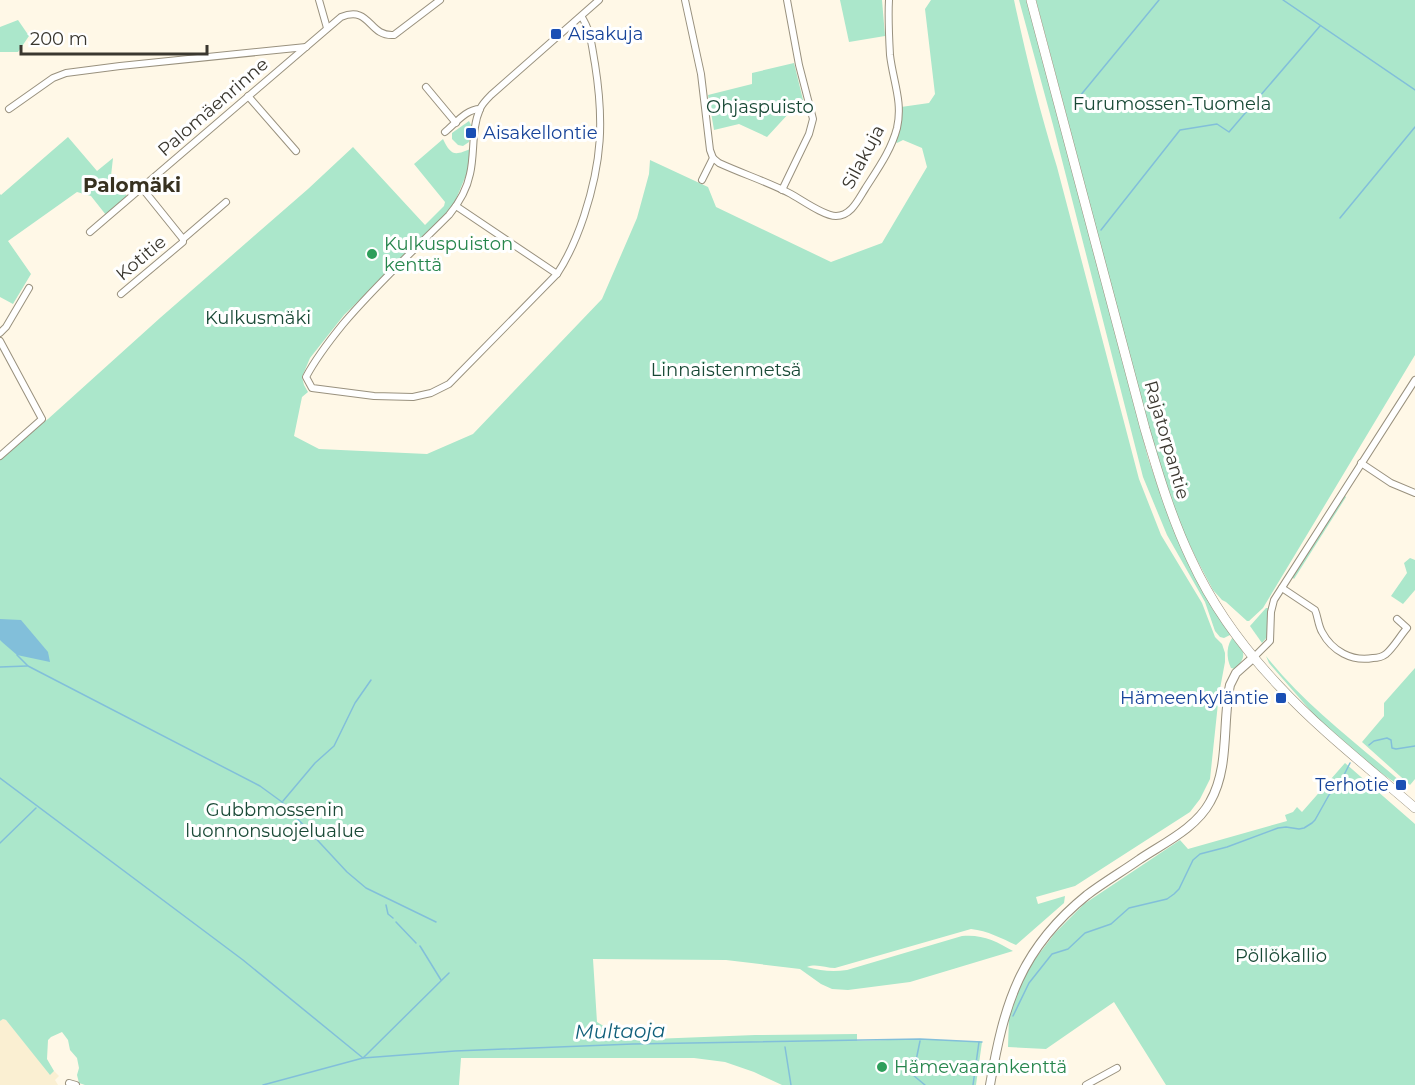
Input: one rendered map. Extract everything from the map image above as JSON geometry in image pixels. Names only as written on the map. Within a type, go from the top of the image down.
[{"type":"main road","name":"Rajatorpantie","points":[[1032,0],[1158,474],[1191,561],[1222,613],[1278,685],[1323,730],[1415,808]]},
{"type":"street","points":[[320,0],[327,28]]},
{"type":"street","name":"Palomäenrinne","points":[[90,232],[341,17],[356,14],[365,18],[379,32],[394,35],[440,0]]},
{"type":"street","points":[[581,16],[590,33],[598,85],[601,140],[597,169],[577,237],[557,274],[449,384],[431,393],[413,398],[374,396],[312,388],[306,377],[333,337],[357,308],[456,206],[471,172],[480,109],[491,94],[599,0]]},
{"type":"street","points":[[685,0],[701,74],[710,150],[713,158],[702,180]]},
{"type":"street","points":[[782,190],[810,134],[813,119],[799,65],[787,0]]},
{"type":"street","name":"Silakuja","points":[[713,158],[729,168],[782,190],[829,215],[842,215],[851,210],[885,157],[897,127],[899,106],[890,54],[889,0]]},
{"type":"street","points":[[9,109],[53,78],[66,73],[306,47]]},
{"type":"street","points":[[426,87],[456,123]]},
{"type":"street","points":[[248,96],[296,151]]},
{"type":"street","points":[[445,132],[470,111],[480,109]]},
{"type":"street","name":"Kotitie","points":[[121,294],[183,242],[183,238],[142,188]]},
{"type":"street","points":[[183,238],[226,202]]},
{"type":"street","points":[[456,206],[557,274]]},
{"type":"street","points":[[0,333],[29,288]]},
{"type":"street","points":[[0,341],[42,418],[0,456]]},
{"type":"street","points":[[990,1085],[1008,1004],[1019,976],[1041,942],[1062,918],[1087,896],[1183,831],[1211,801],[1220,775],[1230,685],[1236,673],[1270,641],[1271,609],[1274,600],[1415,380]]},
{"type":"street","points":[[1361,463],[1391,483],[1415,492]]},
{"type":"street","points":[[1282,588],[1315,610],[1320,628],[1328,640],[1340,652],[1354,658],[1371,659],[1385,654],[1407,628],[1398,619]]},
{"type":"street","points":[[1086,1085],[1117,1068]]},
{"type":"street","points":[[69,1083],[76,1085]]},
{"type":"shaded area","points":[[3,1019],[50,1074],[54,1071],[59,1076],[55,1080],[58,1085],[0,1085],[0,1021]]},
{"type":"green space","points":[[840,0],[882,0],[885,36],[849,42]]},
{"type":"green space","points":[[931,0],[1014,0],[1034,84],[1139,479],[1161,535],[1202,603],[1215,637],[1222,644],[1225,653],[1210,779],[1200,799],[1190,812],[1075,886],[1036,897],[1038,904],[1065,896],[1064,903],[1016,945],[989,933],[971,929],[835,968],[807,967],[827,971],[847,970],[962,936],[989,939],[1013,951],[910,982],[848,990],[832,989],[800,969],[726,960],[593,959],[597,1022],[627,1040],[857,1034],[857,1041],[920,1039],[982,1042],[976,1085],[782,1085],[725,1062],[694,1058],[461,1058],[459,1085],[85,1085],[79,1083],[77,1058],[70,1050],[68,1040],[62,1032],[48,1040],[47,1059],[54,1071],[50,1075],[6,1020],[0,1021],[0,459],[48,419],[353,147],[425,225],[444,206],[445,202],[414,164],[443,139],[454,153],[472,148],[469,168],[454,204],[430,231],[344,315],[310,358],[302,377],[308,392],[302,397],[294,436],[319,449],[427,454],[473,434],[602,299],[637,218],[649,174],[650,160],[708,187],[716,207],[831,262],[882,243],[927,167],[922,148],[903,140],[897,143],[895,141],[901,107],[929,103],[935,94],[925,9]]},
{"type":"green space","points":[[1019,0],[1028,0],[1148,458],[1180,545],[1232,634],[1224,638],[1215,631],[1205,602],[1167,535],[1143,477]]},
{"type":"green space","name":"Furumossen-Tuomela","points":[[1036,0],[1415,0],[1415,355],[1263,608],[1249,621],[1213,590],[1182,529],[1156,455]]},
{"type":"green space","points":[[18,20],[29,36],[18,52],[0,52],[0,27]]},
{"type":"green space","name":"Ohjaspuisto","points":[[794,63],[805,108],[790,112],[767,137],[739,124],[714,130],[708,95],[752,84],[752,73]]},
{"type":"green space","points":[[469,121],[471,125],[469,142],[463,146],[458,145],[452,139],[452,133]]},
{"type":"green space","points":[[68,137],[97,171],[113,158],[111,176],[127,196],[106,215],[91,196],[77,192],[8,241],[31,274],[13,304],[0,297],[0,194]]},
{"type":"green space","points":[[1344,495],[1346,497],[1294,579],[1292,577]]},
{"type":"green space","points":[[1410,558],[1415,560],[1415,590],[1403,604],[1391,596],[1407,573],[1404,563]]},
{"type":"green space","points":[[1268,608],[1268,636],[1262,643],[1250,626]]},
{"type":"green space","points":[[1234,636],[1243,653],[1242,660],[1235,669],[1231,668],[1228,660],[1229,643]]},
{"type":"green space","points":[[1266,656],[1313,706],[1400,781],[1397,784],[1378,771],[1316,717],[1269,663]]},
{"type":"green space","points":[[1415,668],[1415,779],[1410,785],[1362,742],[1384,716],[1384,703]]},
{"type":"green space","name":"Pöllökallio","points":[[1345,763],[1415,824],[1415,1085],[1166,1085],[1114,1002],[1046,1049],[1008,1047],[1009,1017],[1019,987],[1029,967],[1055,933],[1084,904],[1180,840],[1188,849],[1287,821],[1285,815],[1293,812],[1297,807],[1302,812]]},
{"type":"water","points":[[0,619],[21,620],[48,652],[50,662],[17,655],[0,640]]},
{"type":"waterway","points":[[1075,102],[1159,0]]},
{"type":"waterway","points":[[1283,0],[1415,90]]},
{"type":"waterway","points":[[1101,230],[1180,130],[1217,124],[1229,132],[1320,26]]},
{"type":"waterway","points":[[1340,218],[1415,127]]},
{"type":"waterway","points":[[17,655],[28,666],[260,786],[282,802],[347,872],[366,888],[436,922]]},
{"type":"waterway","points":[[0,667],[27,666]]},
{"type":"waterway","points":[[283,801],[315,763],[334,746],[355,703],[371,680]]},
{"type":"waterway","name":"Multaoja","points":[[1369,745],[1374,741],[1387,738],[1391,740],[1392,748],[1415,746]]},
{"type":"waterway","name":"Multaoja","points":[[1013,1016],[1029,983],[1052,954],[1068,949],[1085,933],[1111,924],[1129,908],[1167,899],[1179,889],[1193,860],[1200,854],[1227,847],[1278,828],[1299,829],[1312,823],[1350,763]]},
{"type":"waterway","points":[[0,778],[243,960],[363,1058],[449,973]]},
{"type":"waterway","points":[[0,843],[36,808]]},
{"type":"waterway","points":[[386,905],[388,914],[393,918]]},
{"type":"waterway","points":[[396,922],[416,943]]},
{"type":"waterway","points":[[420,946],[441,980]]},
{"type":"waterway","name":"Multaoja","points":[[263,1085],[363,1058],[455,1051],[633,1044],[920,1039],[982,1042]]},
{"type":"waterway","points":[[920,1041],[913,1075],[925,1085]]},
{"type":"waterway","points":[[973,1085],[979,1042]]},
{"type":"waterway","points":[[785,1047],[791,1085]]},
{"type":"place","name":"Aisakuja","points":[[556,34]]},
{"type":"place","name":"Aisakellontie","points":[[471,133]]},
{"type":"place","name":"Kulkuspuiston kenttä","points":[[372,254]]},
{"type":"place","name":"Hämeenkyläntie","points":[[1281,698]]},
{"type":"place","name":"Terhotie","points":[[1401,785]]},
{"type":"place","name":"Hämevaarankenttä","points":[[882,1067]]},
{"type":"district","name":"Palomäki","points":[[132,185]]},
{"type":"park label","name":"Kulkusmäki","points":[[258,318]]},
{"type":"park label","name":"Linnaistenmetsä","points":[[726,370]]},
{"type":"park label","name":"Gubbmossenin luonnonsuojelualue","points":[[275,820]]}]
